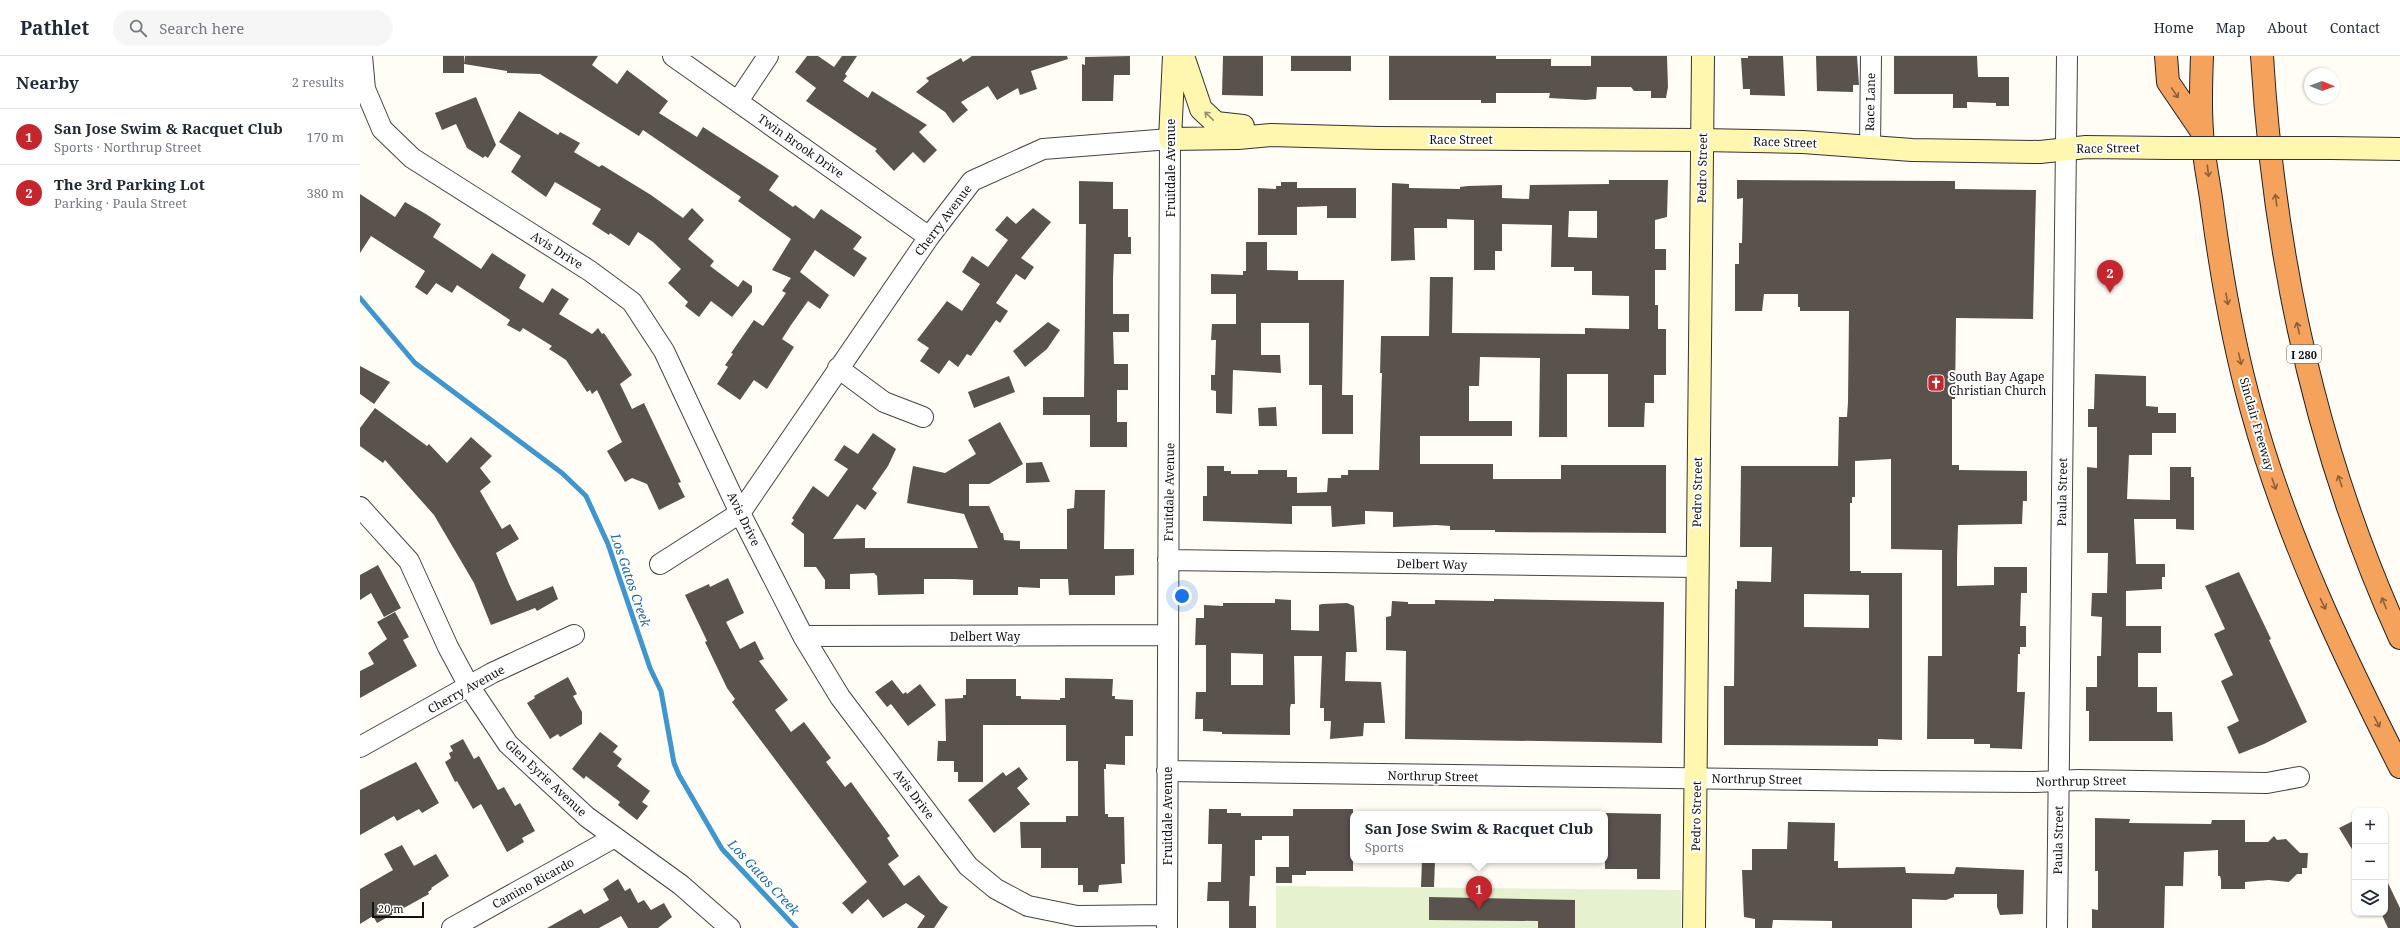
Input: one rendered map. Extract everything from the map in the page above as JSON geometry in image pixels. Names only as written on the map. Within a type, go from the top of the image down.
[{"type":"highway","points":[[2166,56],[2168,82],[2202,132]]},
{"type":"highway","points":[[2185,56],[2202,65]]},
{"type":"highway","name":"I 280","points":[[2262,56],[2272,176],[2295,315],[2333,461],[2358,535],[2400,638]]},
{"type":"highway","name":"Sinclair Freeway","points":[[2202,65],[2202,132],[2228,305],[2254,418],[2274,483],[2304,563],[2364,697],[2400,767]]},
{"type":"street","name":"Avis Drive","points":[[362,56],[365,89],[382,129],[412,158],[590,271],[632,302],[664,351],[740,513],[803,636],[840,697],[968,866],[996,889],[1028,906],[1077,916],[1167,922]]},
{"type":"street","name":"Twin Brook Drive","points":[[672,56],[738,101],[929,237]]},
{"type":"street","points":[[738,101],[768,56]]},
{"type":"street","name":"Fruitdale Avenue","points":[[1167,922],[1170,139],[1174,56]]},
{"type":"street","points":[[1183,56],[1199,106],[1216,123],[1238,124],[1271,135]]},
{"type":"street","name":"Pedro Street","points":[[1694,928],[1697,778],[1696,567],[1703,56]]},
{"type":"street","name":"Race Lane","points":[[1870,148],[1871,56]]},
{"type":"street","name":"Paula Street","points":[[2057,928],[2067,56]]},
{"type":"street","name":"Race Street","points":[[1170,139],[1238,138],[1271,135],[1379,138],[1702,140],[1803,142],[1870,148],[2040,152],[2086,147],[2400,149]]},
{"type":"street","name":"Cherry Avenue","points":[[660,564],[740,513],[929,237],[972,182],[1042,149],[1170,139]]},
{"type":"street","points":[[838,368],[884,402],[922,417]]},
{"type":"street","name":"Glen Eyrie Avenue","points":[[360,507],[409,561],[448,647],[469,686],[508,744],[587,816],[681,885],[730,928]]},
{"type":"street","name":"Delbert Way","points":[[1168,560],[1696,567]]},
{"type":"street","name":"Cherry Avenue","points":[[360,747],[492,673],[574,635]]},
{"type":"street","name":"Delbert Way","points":[[803,636],[1167,635]]},
{"type":"street","name":"Northrup Street","points":[[1167,771],[1697,778],[2267,783],[2299,776]]},
{"type":"street","name":"Camino Ricardo","points":[[452,928],[615,837]]},
{"type":"green space","points":[[1276,886],[1681,890],[1681,928],[1276,928]]},
{"type":"building","points":[[443,56],[464,56],[464,73],[443,73]]},
{"type":"building","points":[[465,56],[598,56],[592,65],[617,84],[627,70],[668,101],[659,113],[697,137],[703,127],[779,176],[769,190],[793,207],[795,205],[814,219],[821,209],[862,237],[853,249],[867,258],[854,277],[815,250],[800,272],[829,295],[820,309],[808,301],[791,325],[782,339],[794,347],[767,389],[754,380],[740,400],[717,384],[728,367],[725,365],[733,354],[731,353],[754,320],[763,326],[786,293],[782,291],[791,278],[772,270],[791,239],[738,201],[741,197],[643,130],[639,136],[540,74],[507,73],[507,71],[464,64]]},
{"type":"building","points":[[807,56],[818,56],[834,67],[842,56],[857,56],[845,74],[847,76],[843,81],[868,98],[872,91],[927,125],[919,132],[937,150],[924,163],[913,152],[894,171],[875,151],[877,149],[806,101],[816,88],[795,72]]},
{"type":"building","points":[[972,56],[1067,56],[1068,59],[1031,71],[1037,89],[1020,95],[1018,88],[997,100],[988,86],[961,102],[968,110],[953,123],[945,112],[916,92],[929,81],[926,78],[961,58],[963,62]]},
{"type":"building","points":[[1130,56],[1130,75],[1114,75],[1113,101],[1082,101],[1082,64],[1085,65],[1085,57]]},
{"type":"building","points":[[1223,56],[1263,56],[1263,96],[1222,95]]},
{"type":"building","points":[[1291,56],[1351,56],[1351,71],[1291,71]]},
{"type":"building","points":[[1389,56],[1496,56],[1496,59],[1551,59],[1551,66],[1591,66],[1591,56],[1667,56],[1668,87],[1666,98],[1651,98],[1651,91],[1634,91],[1631,87],[1597,87],[1596,99],[1586,100],[1549,98],[1550,93],[1496,93],[1496,103],[1481,103],[1481,100],[1389,100]]},
{"type":"building","points":[[1748,56],[1783,56],[1785,96],[1750,95],[1750,89],[1743,89],[1741,58],[1748,58]]},
{"type":"building","points":[[1816,56],[1857,56],[1859,85],[1853,85],[1853,92],[1817,91]]},
{"type":"building","points":[[1894,56],[1977,56],[1978,77],[2009,77],[2009,106],[1996,106],[1996,103],[1967,102],[1967,108],[1953,108],[1953,94],[1894,94]]},
{"type":"building","points":[[476,97],[496,145],[488,158],[485,156],[483,158],[467,148],[456,124],[442,130],[435,113]]},
{"type":"building","points":[[519,111],[558,135],[560,132],[580,143],[574,152],[599,167],[602,165],[651,195],[683,218],[692,208],[704,220],[688,239],[714,261],[710,266],[738,287],[743,280],[752,286],[752,292],[732,317],[711,301],[699,317],[685,306],[688,302],[668,283],[681,269],[653,242],[638,232],[629,246],[610,233],[609,235],[592,224],[601,209],[555,182],[546,197],[511,172],[521,156],[499,142]]},
{"type":"building","points":[[1609,180],[1668,180],[1667,217],[1655,220],[1655,249],[1666,249],[1666,270],[1655,270],[1655,305],[1658,305],[1658,329],[1666,329],[1666,375],[1654,375],[1654,403],[1645,403],[1644,427],[1608,427],[1608,374],[1567,374],[1567,437],[1539,437],[1540,358],[1480,357],[1479,386],[1469,386],[1469,421],[1512,421],[1512,436],[1420,436],[1420,464],[1493,464],[1493,479],[1561,479],[1561,465],[1666,465],[1666,533],[1495,532],[1495,530],[1450,530],[1450,526],[1436,525],[1393,527],[1393,512],[1365,511],[1365,524],[1332,527],[1331,506],[1292,506],[1292,524],[1203,521],[1203,496],[1207,496],[1207,466],[1224,466],[1224,471],[1231,471],[1231,474],[1258,474],[1258,470],[1287,470],[1287,477],[1297,477],[1297,493],[1327,492],[1328,478],[1341,478],[1341,475],[1348,475],[1348,470],[1379,470],[1382,373],[1380,373],[1381,336],[1429,336],[1430,277],[1453,277],[1452,333],[1585,334],[1585,328],[1629,329],[1629,296],[1592,295],[1592,271],[1574,271],[1574,267],[1551,267],[1552,225],[1502,224],[1502,251],[1495,251],[1495,270],[1474,270],[1474,220],[1447,219],[1447,228],[1414,228],[1415,260],[1391,261],[1392,183],[1409,184],[1409,188],[1460,189],[1460,187],[1468,186],[1502,185],[1502,198],[1529,199],[1530,185],[1609,184]],"holes":[[[1569,211],[1597,211],[1597,238],[1568,237]]]},
{"type":"building","points":[[1737,180],[1955,181],[1955,189],[2036,190],[2033,319],[1956,318],[1955,399],[1952,399],[1952,465],[1959,465],[1959,470],[2027,471],[2027,501],[2023,501],[2022,524],[1958,525],[1957,559],[1957,586],[1994,585],[1994,567],[2027,567],[2027,593],[2021,593],[2020,626],[2026,626],[2026,647],[2020,647],[2020,654],[2018,654],[2017,692],[2025,692],[2022,749],[1990,748],[1990,744],[1974,744],[1974,739],[1927,739],[1928,656],[1942,656],[1942,550],[1891,549],[1891,459],[1855,461],[1855,497],[1852,497],[1852,503],[1850,503],[1850,571],[1861,571],[1861,573],[1902,573],[1902,740],[1878,739],[1878,746],[1724,745],[1724,686],[1734,686],[1735,589],[1737,589],[1737,581],[1771,582],[1772,547],[1740,547],[1741,466],[1838,466],[1839,417],[1847,417],[1848,402],[1849,311],[1800,311],[1800,307],[1798,307],[1798,294],[1764,294],[1762,311],[1735,311],[1735,264],[1739,264],[1739,243],[1742,243],[1743,198],[1737,199]],"holes":[[[1804,594],[1869,595],[1869,628],[1804,627]]]},
{"type":"building","points":[[1079,181],[1113,182],[1113,209],[1128,209],[1128,237],[1131,237],[1131,254],[1114,254],[1113,278],[1113,314],[1129,314],[1129,332],[1113,332],[1114,364],[1128,364],[1128,390],[1117,390],[1117,422],[1127,422],[1127,447],[1090,447],[1090,415],[1043,415],[1043,397],[1084,397],[1086,224],[1079,224]]},
{"type":"building","points":[[1281,182],[1297,182],[1297,188],[1356,188],[1356,218],[1327,218],[1327,206],[1297,207],[1297,235],[1258,235],[1258,188],[1276,189],[1276,186],[1281,186]]},
{"type":"building","points":[[360,194],[395,217],[405,202],[426,214],[441,224],[433,237],[481,269],[492,253],[526,275],[519,288],[543,303],[552,288],[569,299],[559,314],[592,334],[598,328],[602,334],[604,333],[632,375],[620,384],[632,409],[644,403],[681,482],[678,483],[685,497],[659,510],[647,484],[632,478],[625,482],[607,451],[622,442],[597,390],[592,394],[590,390],[587,392],[566,360],[549,349],[552,346],[523,328],[520,332],[507,325],[510,320],[457,285],[452,293],[436,283],[427,295],[415,287],[425,271],[371,236],[360,253]]},
{"type":"building","points":[[1033,208],[1051,222],[1021,258],[1034,267],[1025,280],[1016,274],[996,303],[1008,311],[1000,323],[996,320],[971,356],[967,354],[958,367],[949,360],[939,374],[920,361],[929,348],[917,340],[947,301],[962,311],[980,284],[962,272],[972,256],[988,267],[1008,240],[995,230],[1007,216],[1016,224]]},
{"type":"building","points":[[1246,242],[1267,242],[1267,270],[1298,271],[1298,280],[1344,280],[1342,395],[1353,395],[1353,434],[1322,434],[1322,385],[1309,385],[1309,323],[1261,323],[1261,355],[1280,355],[1281,373],[1233,370],[1232,414],[1216,413],[1216,391],[1211,390],[1211,375],[1215,375],[1216,340],[1211,340],[1212,324],[1236,324],[1236,294],[1211,294],[1211,274],[1243,275],[1243,271],[1246,271]]},
{"type":"building","points":[[1048,322],[1060,330],[1047,349],[1025,367],[1013,351]]},
{"type":"building","points":[[360,366],[390,382],[374,404],[360,394]]},
{"type":"building","points":[[2095,374],[2146,376],[2146,406],[2158,407],[2158,413],[2176,413],[2176,433],[2152,433],[2152,455],[2129,455],[2127,499],[2170,500],[2170,467],[2191,467],[2191,477],[2194,477],[2194,530],[2176,529],[2176,519],[2134,519],[2136,564],[2165,564],[2165,577],[2162,577],[2162,589],[2126,591],[2126,626],[2161,626],[2161,653],[2138,653],[2138,687],[2157,687],[2157,712],[2172,712],[2173,741],[2089,741],[2089,711],[2086,711],[2086,687],[2097,687],[2097,656],[2101,656],[2102,617],[2091,616],[2092,593],[2107,593],[2108,553],[2087,553],[2087,467],[2097,468],[2097,427],[2088,427],[2088,409],[2094,409]]},
{"type":"building","points":[[1009,376],[1015,392],[974,408],[968,392]]},
{"type":"building","points":[[1276,407],[1277,426],[1259,426],[1258,408]]},
{"type":"building","points":[[375,408],[427,446],[429,444],[447,463],[471,437],[492,456],[480,468],[491,482],[480,491],[502,529],[510,524],[519,539],[496,553],[509,584],[517,601],[553,586],[558,599],[537,611],[535,608],[491,625],[474,583],[434,515],[385,460],[383,463],[360,446],[360,428]]},
{"type":"building","points":[[1000,422],[1023,464],[989,484],[969,484],[969,506],[989,506],[1001,533],[1003,533],[1004,540],[1020,541],[1020,549],[1067,549],[1067,509],[1074,508],[1075,490],[1105,490],[1104,549],[1134,549],[1134,575],[1115,576],[1115,595],[1069,595],[1068,579],[1040,579],[1040,588],[1018,587],[1018,595],[973,595],[973,580],[924,579],[924,594],[878,595],[877,576],[874,573],[850,574],[850,589],[825,589],[825,580],[816,567],[804,567],[804,534],[791,524],[794,520],[792,518],[813,486],[828,497],[848,469],[834,460],[844,445],[858,454],[873,433],[896,449],[888,466],[872,489],[877,493],[865,510],[857,504],[833,539],[865,538],[865,548],[978,548],[964,514],[907,503],[910,483],[913,466],[945,473],[976,454],[968,440]]},
{"type":"building","points":[[1042,462],[1050,482],[1026,483],[1026,463]]},
{"type":"building","points":[[378,565],[401,608],[384,617],[371,593],[360,600],[360,575]]},
{"type":"building","points":[[2239,572],[2271,639],[2269,640],[2307,722],[2264,744],[2239,754],[2227,727],[2239,721],[2221,681],[2233,675],[2214,634],[2225,629],[2205,586]]},
{"type":"building","points":[[728,578],[744,613],[726,622],[740,649],[755,641],[764,659],[759,661],[788,700],[775,710],[791,732],[804,722],[831,758],[826,762],[845,787],[851,782],[890,836],[887,838],[899,856],[888,864],[904,886],[919,875],[940,902],[948,907],[934,928],[917,928],[925,916],[906,903],[883,918],[868,899],[852,914],[842,903],[867,882],[732,702],[735,699],[727,688],[685,595],[709,584],[710,587]]},
{"type":"building","points":[[1275,599],[1291,600],[1291,630],[1319,631],[1319,605],[1347,603],[1354,606],[1357,652],[1346,652],[1345,681],[1381,682],[1385,723],[1364,723],[1363,736],[1330,739],[1331,721],[1324,721],[1324,708],[1320,708],[1322,656],[1294,656],[1295,704],[1291,704],[1290,708],[1290,735],[1222,734],[1222,732],[1203,731],[1203,719],[1195,719],[1196,692],[1206,692],[1206,645],[1195,645],[1196,618],[1204,618],[1204,605],[1223,606],[1223,603],[1275,603]],"holes":[[[1231,653],[1263,654],[1263,685],[1231,685]]]},
{"type":"building","points":[[1494,599],[1664,602],[1662,743],[1405,739],[1406,651],[1386,650],[1386,617],[1391,616],[1392,601],[1408,602],[1408,604],[1435,604],[1435,600],[1494,601]]},
{"type":"building","points":[[395,612],[409,637],[403,640],[417,666],[360,698],[360,671],[374,664],[368,653],[387,639],[377,622]]},
{"type":"building","points":[[568,677],[577,694],[573,696],[582,712],[582,724],[560,737],[558,734],[550,739],[527,703],[535,698],[534,696]]},
{"type":"building","points":[[1065,678],[1113,679],[1112,696],[1115,696],[1115,699],[1133,700],[1133,736],[1125,736],[1125,765],[1106,764],[1106,769],[1104,769],[1105,814],[1108,814],[1108,817],[1124,817],[1125,864],[1121,864],[1122,883],[1099,885],[1098,892],[1083,892],[1083,885],[1078,885],[1078,868],[1041,868],[1041,848],[1021,848],[1020,822],[1066,822],[1066,816],[1078,816],[1078,761],[1066,761],[1066,725],[983,725],[983,782],[958,782],[958,772],[954,772],[954,761],[937,761],[938,741],[946,741],[945,699],[963,698],[963,695],[966,695],[966,679],[1016,679],[1016,696],[1021,696],[1021,699],[1060,700],[1060,698],[1065,698]]},
{"type":"building","points":[[892,680],[903,694],[906,692],[907,694],[920,684],[936,705],[908,726],[891,704],[887,707],[875,692]]},
{"type":"building","points":[[600,732],[618,746],[613,752],[622,759],[617,766],[650,791],[642,802],[648,806],[637,820],[618,805],[620,802],[586,776],[584,779],[572,769]]},
{"type":"building","points":[[463,739],[474,759],[479,756],[498,790],[504,787],[515,806],[520,803],[535,831],[522,838],[524,842],[507,852],[481,804],[473,809],[457,781],[455,782],[445,762],[451,758],[449,753],[453,751],[450,746]]},
{"type":"building","points":[[416,762],[439,803],[422,813],[419,809],[397,821],[394,816],[360,835],[360,790]]},
{"type":"building","points":[[1019,767],[1028,779],[1017,788],[1030,804],[994,833],[968,800],[1003,772],[1006,776]]},
{"type":"building","points":[[1209,809],[1227,809],[1227,813],[1241,813],[1241,816],[1293,816],[1293,809],[1353,809],[1353,811],[1350,811],[1350,863],[1353,863],[1353,871],[1306,871],[1306,875],[1292,875],[1292,883],[1276,883],[1276,867],[1289,867],[1289,836],[1262,836],[1262,840],[1255,840],[1255,876],[1250,876],[1249,906],[1256,906],[1256,928],[1229,928],[1229,901],[1207,901],[1208,882],[1221,882],[1222,844],[1208,844]]},
{"type":"building","points":[[1608,813],[1661,814],[1660,879],[1637,879],[1637,869],[1605,869],[1605,863],[1608,863]]},
{"type":"building","points":[[2095,818],[2130,819],[2129,823],[2211,824],[2212,820],[2245,820],[2245,842],[2268,842],[2274,836],[2277,840],[2286,839],[2300,853],[2308,853],[2307,868],[2302,868],[2302,874],[2297,874],[2289,882],[2269,880],[2245,882],[2245,889],[2221,889],[2221,880],[2220,876],[2218,876],[2218,850],[2184,852],[2183,886],[2165,886],[2164,928],[2092,928],[2092,909],[2098,910],[2098,871],[2095,871]]},
{"type":"building","points":[[1788,822],[1835,823],[1834,861],[1838,861],[1838,868],[1905,867],[1906,873],[1954,874],[1956,867],[2024,870],[2023,914],[2000,915],[1997,907],[1997,894],[1954,894],[1954,897],[1946,900],[1912,899],[1912,928],[1832,928],[1832,921],[1773,920],[1772,928],[1755,928],[1755,919],[1744,917],[1742,870],[1752,870],[1752,849],[1787,849]]},
{"type":"building","points":[[2352,822],[2352,849],[2339,828]]},
{"type":"building","points":[[402,845],[414,866],[436,854],[449,876],[431,888],[432,889],[428,892],[429,894],[377,923],[373,916],[360,924],[360,889],[393,870],[384,854]]},
{"type":"building","points":[[1422,863],[1435,863],[1434,887],[1421,887]]},
{"type":"building","points":[[618,879],[625,891],[630,888],[638,903],[644,900],[651,910],[664,903],[672,917],[658,928],[628,928],[621,916],[599,928],[547,928],[581,909],[584,914],[609,900],[603,889]]},
{"type":"building","points":[[2388,883],[2400,908],[2400,928],[2388,928],[2382,916],[2388,916]]},
{"type":"building","points":[[1429,897],[1575,900],[1575,928],[1538,928],[1538,921],[1429,920]]},
{"type":"waterway","name":"Los Gatos Creek","points":[[360,298],[415,363],[562,473],[586,496],[608,544],[650,668],[661,691],[674,763],[679,775],[722,849],[796,928]]},
{"type":"place","name":"The 3rd Parking Lot","points":[[2110,293]]},
{"type":"place","name":"South Bay Agape Christian Church","points":[[1936,383]]},
{"type":"place","name":"San Jose Swim & Racquet Club","points":[[1479,909]]}]
